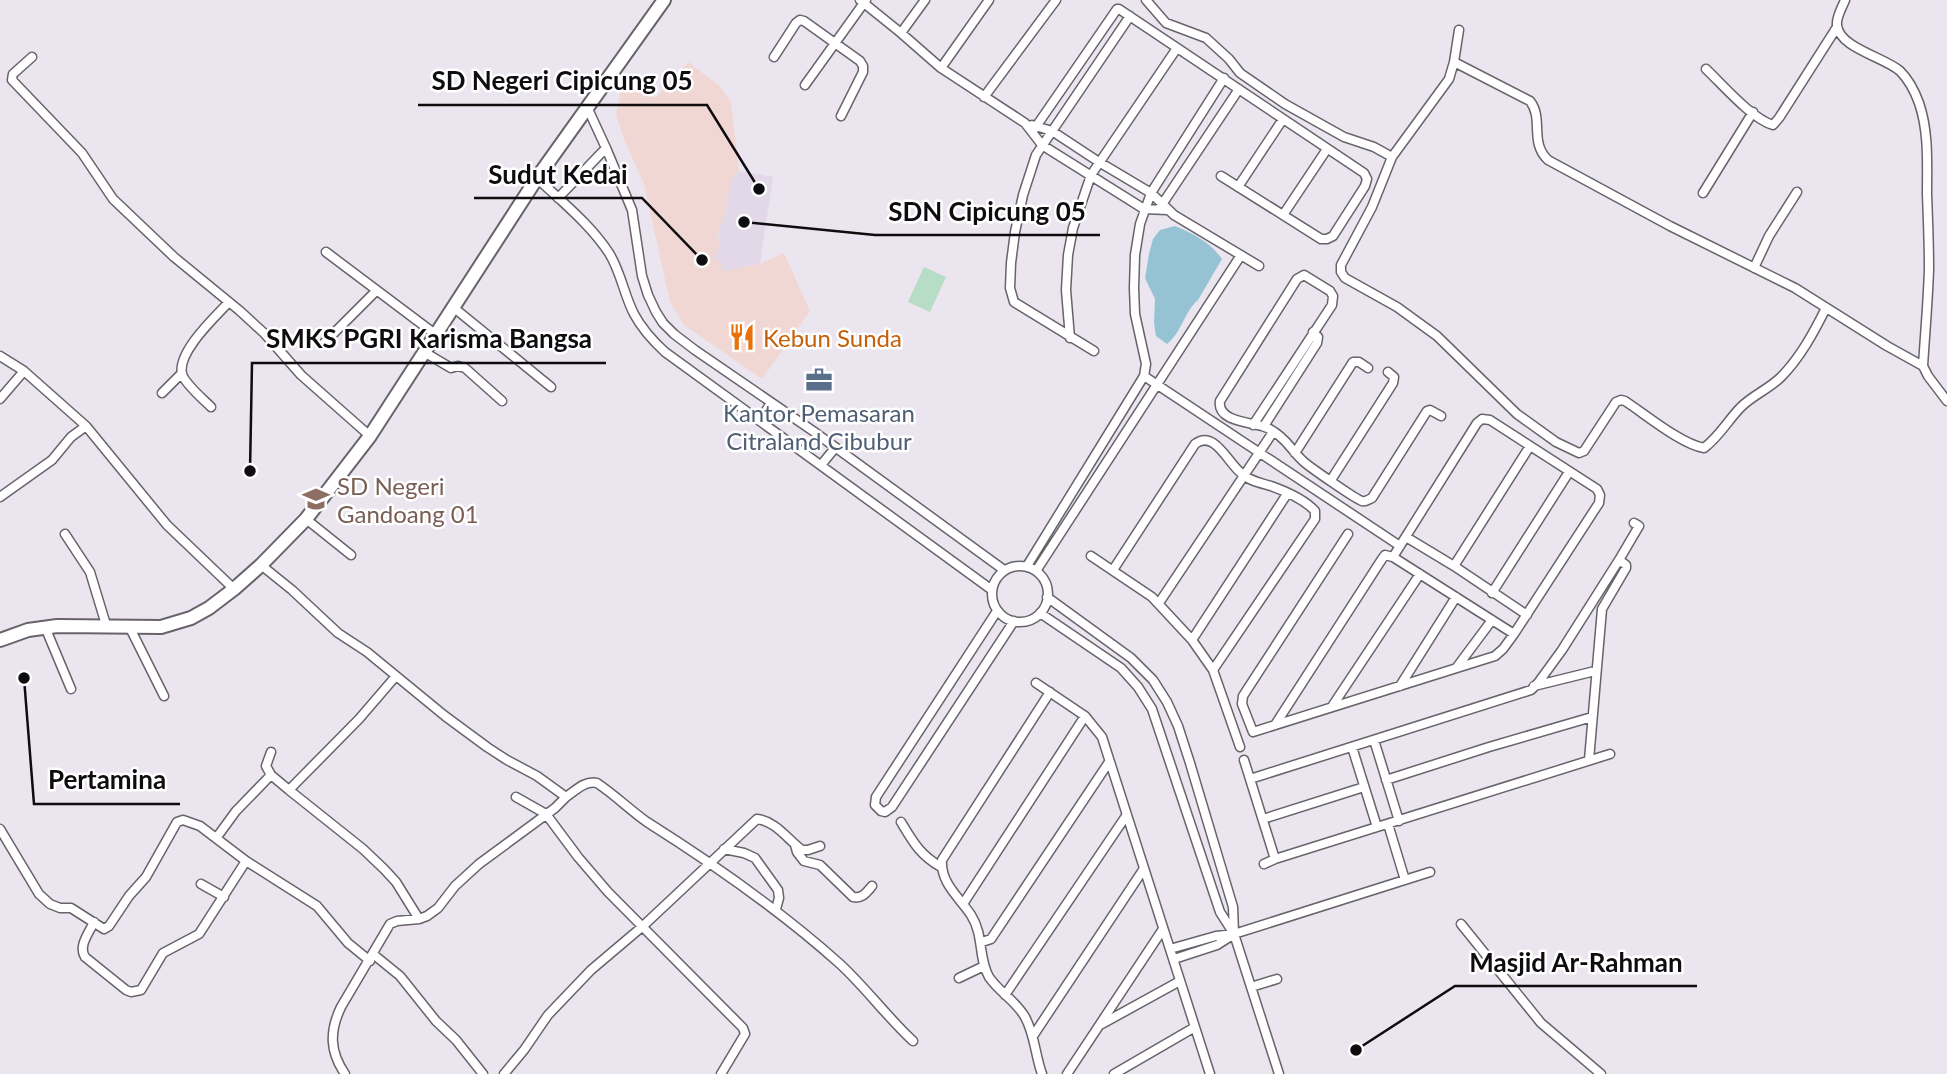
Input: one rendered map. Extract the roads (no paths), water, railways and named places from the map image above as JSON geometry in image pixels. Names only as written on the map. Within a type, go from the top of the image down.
[{"type":"main road","points":[[0,640],[28,630],[57,626],[161,627],[191,618],[234,589],[261,565],[306,519],[370,436],[537,178],[664,0]]},
{"type":"street","points":[[901,33],[925,0]]},
{"type":"street","points":[[941,68],[989,0]]},
{"type":"street","points":[[984,96],[1056,0]]},
{"type":"street","points":[[1146,0],[1166,23],[1206,38],[1240,73],[1284,104],[1344,137],[1392,158]]},
{"type":"street","points":[[1845,0],[1837,27],[1846,42],[1886,61],[1899,71],[1915,92],[1922,112],[1926,128],[1928,268],[1923,366],[1947,401]]},
{"type":"street","points":[[804,85],[863,1],[941,68],[1034,128],[1052,131],[1151,193],[1163,208],[1259,266]]},
{"type":"street","points":[[1034,128],[1117,9],[1364,173],[1367,179],[1328,240],[1321,239],[1221,176]]},
{"type":"street","points":[[1094,351],[1014,302],[1010,288],[1011,263],[1023,195],[1036,155],[1130,16]]},
{"type":"street","points":[[774,57],[800,20],[860,61],[864,68],[841,116]]},
{"type":"street","points":[[1706,69],[1752,112],[1771,125],[1776,123],[1837,27]]},
{"type":"street","points":[[1460,30],[1448,79],[1392,158],[1372,207],[1341,265],[1341,272],[1345,278],[1408,315],[1437,336],[1502,401],[1539,431],[1579,453],[1584,451],[1616,402],[1621,400],[1667,430],[1697,447],[1704,448],[1720,434],[1738,410],[1787,370],[1815,330],[1826,308]]},
{"type":"street","points":[[1070,338],[1066,290],[1068,255],[1073,228],[1091,175],[1177,48]]},
{"type":"street","points":[[32,57],[13,74],[12,80],[82,153],[113,199],[174,257],[265,334],[301,375],[370,436]]},
{"type":"street","points":[[1454,62],[1531,101],[1536,108],[1537,143],[1548,160],[1641,211],[1795,288],[1923,366]]},
{"type":"street","points":[[1027,566],[1144,376],[1146,364],[1135,314],[1134,288],[1135,255],[1144,209],[1151,193],[1224,78]]},
{"type":"street","points":[[1163,208],[1239,89]]},
{"type":"street","points":[[588,109],[632,210],[642,276],[648,295],[656,312],[674,334],[1004,570]]},
{"type":"street","points":[[1703,193],[1752,112]]},
{"type":"street","points":[[1238,187],[1283,119]]},
{"type":"street","points":[[1034,128],[1042,145],[1144,209],[1163,208]]},
{"type":"street","points":[[558,198],[606,148]]},
{"type":"street","points":[[1283,215],[1327,149]]},
{"type":"street","points":[[537,178],[591,230],[610,255],[634,313],[650,337],[665,352],[992,590]]},
{"type":"street","points":[[1754,268],[1769,236],[1797,192]]},
{"type":"street","points":[[326,252],[435,334]]},
{"type":"street","points":[[1036,571],[1241,255]]},
{"type":"street","points":[[1253,425],[1332,305],[1333,296],[1330,291],[1304,275],[1297,279],[1220,401],[1219,408],[1222,412],[1237,421],[1253,425],[1264,426],[1285,441],[1314,471],[1359,501],[1365,502],[1372,498],[1427,411],[1441,416]]},
{"type":"street","points":[[324,343],[376,290]]},
{"type":"street","points":[[162,393],[182,373],[191,346],[229,302]]},
{"type":"street","points":[[453,307],[551,387]]},
{"type":"street","points":[[1264,426],[1317,343],[1318,337],[1314,332]]},
{"type":"street","points":[[424,352],[451,368],[466,368],[502,401]]},
{"type":"street","points":[[0,356],[24,371],[86,426],[167,525],[234,589]]},
{"type":"street","points":[[1295,453],[1353,362],[1359,362],[1368,368]]},
{"type":"street","points":[[0,399],[24,371]]},
{"type":"street","points":[[1331,480],[1393,383],[1394,377],[1388,372]]},
{"type":"street","points":[[182,373],[185,380],[211,407]]},
{"type":"street","points":[[1144,376],[1400,546]]},
{"type":"street","points":[[760,420],[771,403]]},
{"type":"street","points":[[1348,534],[1243,696],[1242,704],[1253,732],[1495,656],[1527,615],[1599,503],[1600,495],[1597,489],[1490,420],[1482,419],[1393,556]]},
{"type":"street","points":[[0,497],[52,460],[71,437],[86,426]]},
{"type":"street","points":[[1159,604],[1273,432]]},
{"type":"street","points":[[1113,570],[1200,440],[1217,445],[1231,465],[1244,477],[1278,489],[1310,506],[1315,511],[1315,519],[1213,670]]},
{"type":"street","points":[[1454,566],[1530,446]]},
{"type":"street","points":[[821,465],[835,448]]},
{"type":"street","points":[[1492,593],[1569,472]]},
{"type":"street","points":[[1192,640],[1287,494]]},
{"type":"street","points":[[306,519],[351,555]]},
{"type":"street","points":[[1534,686],[1562,650],[1619,559],[1639,526],[1634,523]]},
{"type":"street","points":[[1051,527],[1061,533]]},
{"type":"street","points":[[65,534],[90,572],[107,628]]},
{"type":"street","points":[[1406,537],[1527,615]]},
{"type":"street","points":[[1275,725],[1385,555],[1393,556],[1514,634]]},
{"type":"street","points":[[1091,556],[1152,597],[1192,640],[1213,670],[1240,747]]},
{"type":"street","points":[[1588,761],[1602,609],[1626,568],[1619,559]]},
{"type":"street","points":[[261,565],[338,633],[367,652],[487,747],[537,776],[566,797]]},
{"type":"street","points":[[1027,566],[1045,580],[1045,605],[1040,613],[1028,621],[1006,619],[997,611],[992,601],[996,579],[1004,570],[1027,566]]},
{"type":"street","points":[[1333,705],[1420,573]]},
{"type":"street","points":[[1047,597],[1131,658],[1153,680],[1167,702],[1178,726],[1233,907],[1234,934]]},
{"type":"street","points":[[1400,686],[1456,597]]},
{"type":"street","points":[[1592,603],[1602,609]]},
{"type":"street","points":[[997,611],[876,797],[875,805],[881,811],[892,807],[1014,621]]},
{"type":"street","points":[[1040,613],[1121,668],[1138,687],[1152,709],[1220,912],[1234,934],[1279,1074]]},
{"type":"street","points":[[1457,667],[1492,620]]},
{"type":"street","points":[[46,628],[71,689]]},
{"type":"street","points":[[130,628],[164,696]]},
{"type":"street","points":[[1250,779],[1523,693],[1534,686],[1595,671]]},
{"type":"street","points":[[289,790],[359,719],[396,676]]},
{"type":"street","points":[[1036,682],[1085,716],[1102,737],[1181,981],[1207,1073]]},
{"type":"street","points":[[1042,1074],[1033,1036],[1024,1016],[996,986],[984,966],[982,942],[972,916],[950,889],[941,867],[942,860],[1050,692]]},
{"type":"street","points":[[962,904],[1085,716]]},
{"type":"street","points":[[1386,780],[1592,717]]},
{"type":"street","points":[[1374,740],[1399,821]]},
{"type":"street","points":[[1352,747],[1377,827]]},
{"type":"street","points":[[271,752],[266,766],[271,775],[378,863],[396,882],[419,919]]},
{"type":"street","points":[[1264,864],[1610,754]]},
{"type":"street","points":[[1244,760],[1275,859]]},
{"type":"street","points":[[982,942],[991,939],[1109,762]]},
{"type":"street","points":[[217,837],[236,811],[271,775]]},
{"type":"street","points":[[345,1074],[333,1053],[335,1021],[393,922],[427,916],[438,908],[455,886],[479,864],[566,797],[583,785],[593,782],[776,909],[841,965],[913,1041]]},
{"type":"street","points":[[1263,819],[1364,787]]},
{"type":"street","points":[[516,796],[546,814],[608,892],[744,1029],[745,1034],[721,1074]]},
{"type":"street","points":[[1005,995],[1126,816]]},
{"type":"street","points":[[504,1074],[548,1015],[591,970],[643,926],[757,819],[765,820],[802,850],[820,846]]},
{"type":"street","points":[[0,829],[39,894],[50,904],[71,908],[104,929],[146,877],[177,822],[192,822],[217,837],[246,861],[317,906],[348,943],[400,976],[484,1074]]},
{"type":"street","points":[[901,822],[919,851],[941,867]]},
{"type":"street","points":[[1388,824],[1405,880]]},
{"type":"street","points":[[795,845],[804,861],[820,864],[853,897],[865,894],[872,886]]},
{"type":"street","points":[[724,849],[755,858],[778,890],[776,909]]},
{"type":"street","points":[[94,922],[82,947],[85,957],[118,984],[136,992],[143,988],[163,953],[199,934],[246,861]]},
{"type":"street","points":[[1033,1036],[1143,870]]},
{"type":"street","points":[[1170,949],[1216,936],[1234,934],[1430,872]]},
{"type":"street","points":[[201,884],[224,897]]},
{"type":"street","points":[[1461,924],[1541,1023],[1601,1074]]},
{"type":"street","points":[[1067,1074],[1163,929]]},
{"type":"street","points":[[1174,959],[1217,945],[1234,934]]},
{"type":"street","points":[[959,978],[984,966]]},
{"type":"street","points":[[1251,987],[1277,979]]},
{"type":"street","points":[[1099,1025],[1181,981]]},
{"type":"street","points":[[1114,1074],[1195,1027]]},
{"type":"water","points":[[1175,226],[1201,239],[1222,259],[1176,334],[1167,344],[1156,336],[1155,299],[1145,278],[1153,239],[1160,230]]},
{"type":"place","name":"SD Negeri Cipicung 05","points":[[759,189]]},
{"type":"place","name":"SDN Cipicung 05","points":[[744,222]]},
{"type":"place","name":"Sudut Kedai","points":[[702,260]]},
{"type":"place","name":"Kebun Sunda","points":[[742,337]]},
{"type":"place","name":"Kantor Pemasaran Citraland Cibubur","points":[[819,380]]},
{"type":"place","name":"SMKS PGRI Karisma Bangsa","points":[[250,471]]},
{"type":"place","name":"SD Negeri Gandoang 01","points":[[316,499]]},
{"type":"place","name":"Pertamina","points":[[24,678]]},
{"type":"place","name":"Masjid Ar-Rahman","points":[[1356,1050]]}]
